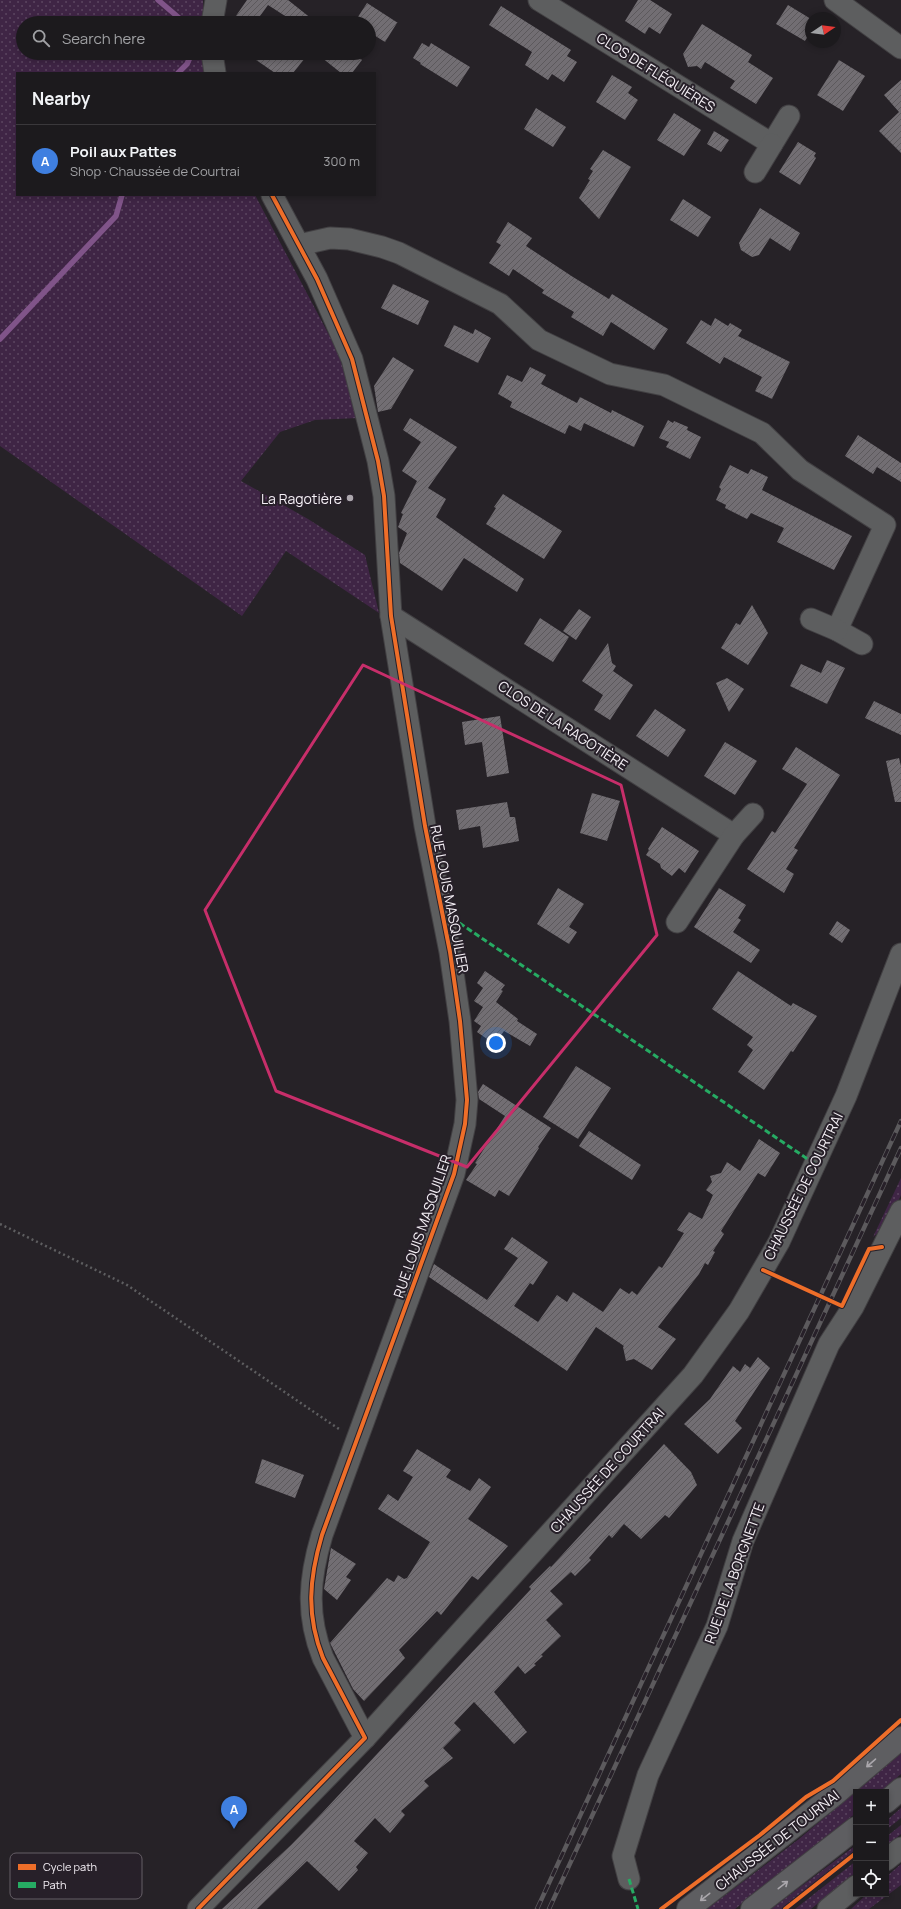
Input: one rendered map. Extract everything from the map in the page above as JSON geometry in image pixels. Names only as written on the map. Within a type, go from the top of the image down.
[{"type":"main road","name":"CHAUSSÉE DE TOURNAI","points":[[688,1909],[834,1795],[901,1738]]},
{"type":"main road","points":[[889,1799],[901,1789]]},
{"type":"main road","points":[[752,1909],[853,1830]]},
{"type":"street","points":[[213,16],[216,0]]},
{"type":"street","name":"CLOS DE FLÉQUIÈRES","points":[[540,0],[772,144]]},
{"type":"street","points":[[835,0],[901,48]]},
{"type":"street","points":[[213,60],[215,72]]},
{"type":"street","points":[[755,172],[789,116]]},
{"type":"street","name":"RUE LOUIS MASQUILIER","points":[[273,196],[316,279],[352,359],[370,427],[384,496],[392,616],[425,826],[450,952],[460,1021],[467,1100],[465,1124],[454,1174],[316,1554],[312,1574],[311,1602],[314,1630],[323,1658],[365,1738]]},
{"type":"street","points":[[299,245],[336,238],[349,239],[382,247],[500,304],[539,340],[610,374],[664,385],[762,433],[800,470],[885,525],[837,630]]},
{"type":"street","name":"CLOS DE LA RAGOTIÈRE","points":[[392,616],[734,834]]},
{"type":"street","points":[[811,619],[837,630],[862,644]]},
{"type":"street","points":[[677,922],[734,834],[753,814]]},
{"type":"street","name":"CHAUSSÉE DE COURTRAI","points":[[198,1909],[365,1738],[693,1375],[739,1311],[779,1242],[846,1096],[901,954]]},
{"type":"street","name":"RUE DE LA BORGNETTE","points":[[629,1879],[623,1856],[648,1775],[717,1626],[744,1541],[829,1344],[853,1307],[901,1210]]},
{"type":"street","points":[[889,1858],[901,1848]]},
{"type":"street","points":[[828,1909],[853,1888]]},
{"type":"path","points":[[0,1224],[127,1285],[358,1441]]},
{"type":"highlighted area","points":[[363,665],[621,785],[657,935],[467,1167],[276,1091],[205,910]]},
{"type":"shaded area","points":[[0,0],[203,0],[203,16],[16,16],[16,60],[206,60],[208,72],[16,72],[16,196],[256,196],[338,352],[358,418],[315,420],[280,432],[241,481],[308,519],[365,555],[379,613],[286,551],[242,616],[0,446]]},
{"type":"shaded area","points":[[901,1178],[901,1195],[887,1226],[873,1237]]},
{"type":"shaded area","points":[[901,1753],[901,1774],[884,1789],[858,1789]]},
{"type":"shaded area","points":[[853,1793],[853,1815],[735,1909],[707,1909],[799,1839]]},
{"type":"shaded area","points":[[901,1808],[901,1818],[889,1828],[889,1818]]},
{"type":"shaded area","points":[[901,1825],[901,1834],[889,1844],[889,1835]]},
{"type":"shaded area","points":[[853,1847],[853,1856],[785,1909],[771,1909]]},
{"type":"shaded area","points":[[853,1863],[853,1874],[811,1909],[795,1909]]},
{"type":"shaded area","points":[[901,1864],[901,1885],[889,1894],[889,1874]]},
{"type":"shaded area","points":[[864,1897],[885,1897],[869,1909],[851,1909]]},
{"type":"building","points":[[247,0],[288,0],[308,16],[285,16],[268,5],[260,16],[236,16]]},
{"type":"building","points":[[638,0],[650,0],[672,14],[660,34],[649,27],[645,34],[625,21]]},
{"type":"building","points":[[367,3],[398,23],[385,42],[376,36],[376,16],[359,16]]},
{"type":"building","points":[[788,5],[805,15],[805,41],[776,24]]},
{"type":"building","points":[[501,6],[571,50],[567,56],[577,62],[564,82],[552,74],[548,80],[525,65],[532,52],[489,25]]},
{"type":"building","points":[[702,24],[752,55],[748,62],[773,78],[756,104],[730,88],[735,81],[705,62],[701,69],[697,66],[688,67],[683,54]]},
{"type":"building","points":[[422,43],[429,47],[431,43],[470,67],[457,87],[413,58]]},
{"type":"building","points":[[256,60],[303,60],[294,72],[274,72]]},
{"type":"building","points":[[325,60],[362,60],[353,72],[340,72]]},
{"type":"building","points":[[839,60],[865,76],[843,111],[817,95]]},
{"type":"building","points":[[612,75],[632,87],[628,93],[638,100],[625,120],[596,102]]},
{"type":"building","points":[[901,80],[901,153],[879,131],[899,112],[884,95]]},
{"type":"building","points":[[536,108],[566,127],[553,147],[524,129]]},
{"type":"building","points":[[674,113],[701,130],[684,156],[657,140]]},
{"type":"building","points":[[714,131],[729,140],[721,152],[707,144]]},
{"type":"building","points":[[798,142],[816,153],[814,156],[816,158],[800,185],[779,172]]},
{"type":"building","points":[[603,150],[631,167],[599,219],[579,198],[590,180],[588,179],[593,171],[590,169]]},
{"type":"building","points":[[683,199],[711,217],[698,237],[670,220]]},
{"type":"building","points":[[760,208],[800,233],[790,251],[770,238],[759,255],[752,257],[741,250],[739,243]]},
{"type":"building","points":[[508,222],[532,238],[526,246],[609,299],[612,294],[668,329],[654,350],[611,322],[603,336],[571,317],[574,312],[542,293],[544,290],[513,269],[509,276],[489,263],[501,245],[496,242]]},
{"type":"building","points":[[393,284],[429,301],[418,325],[381,308]]},
{"type":"building","points":[[715,318],[728,326],[730,323],[742,330],[738,336],[790,362],[772,399],[755,391],[762,377],[724,357],[720,364],[686,343],[701,320],[711,326]]},
{"type":"building","points":[[454,325],[473,334],[475,329],[491,338],[478,363],[444,346]]},
{"type":"building","points":[[393,357],[414,370],[391,409],[378,412],[374,386]]},
{"type":"building","points":[[530,367],[546,375],[541,384],[577,403],[580,397],[611,413],[612,410],[644,426],[634,447],[584,423],[581,431],[569,425],[565,434],[510,407],[512,402],[498,394],[507,375],[522,382]]},
{"type":"building","points":[[410,418],[457,447],[428,488],[446,499],[436,517],[524,579],[517,592],[464,558],[442,591],[400,563],[399,553],[407,533],[398,527],[403,514],[401,513],[417,481],[402,471],[421,442],[403,430]]},
{"type":"building","points":[[668,420],[688,427],[687,430],[701,437],[690,459],[666,447],[669,442],[659,438]]},
{"type":"building","points":[[858,435],[901,463],[901,482],[877,467],[873,474],[845,456]]},
{"type":"building","points":[[730,465],[748,474],[751,469],[768,477],[762,490],[852,536],[834,570],[777,542],[784,528],[751,513],[747,519],[725,508],[726,505],[716,500],[721,489],[719,487]]},
{"type":"building","points":[[503,494],[562,531],[544,559],[486,524],[496,508],[494,507]]},
{"type":"building","points":[[752,605],[768,633],[748,665],[721,648],[736,623],[740,625]]},
{"type":"building","points":[[579,609],[591,617],[576,640],[563,631]]},
{"type":"building","points":[[540,618],[569,637],[553,662],[524,644]]},
{"type":"building","points":[[608,643],[612,663],[616,666],[613,671],[633,685],[610,720],[594,710],[603,695],[582,681]]},
{"type":"building","points":[[827,660],[845,668],[827,704],[790,686],[801,664],[821,673]]},
{"type":"building","points":[[727,678],[744,689],[729,712],[716,683]]},
{"type":"building","points":[[874,701],[901,714],[901,735],[865,718]]},
{"type":"building","points":[[655,709],[686,730],[668,757],[636,736]]},
{"type":"building","points":[[500,716],[509,773],[487,777],[482,742],[465,745],[462,722]]},
{"type":"building","points":[[725,742],[757,761],[735,795],[704,776]]},
{"type":"building","points":[[796,747],[840,775],[794,848],[798,850],[786,869],[794,874],[784,893],[747,869],[772,831],[775,833],[807,784],[782,769]]},
{"type":"building","points":[[899,758],[901,766],[901,802],[895,802],[886,761]]},
{"type":"building","points":[[592,793],[620,801],[607,841],[580,833]]},
{"type":"building","points":[[507,802],[510,817],[515,817],[519,841],[483,848],[480,826],[459,830],[456,810]]},
{"type":"building","points":[[662,827],[699,851],[685,873],[679,868],[672,876],[661,868],[660,864],[646,855],[649,850],[648,849]]},
{"type":"building","points":[[558,888],[584,904],[569,927],[577,932],[569,944],[537,924]]},
{"type":"building","points":[[719,888],[746,905],[738,918],[741,920],[733,932],[760,950],[751,963],[694,927]]},
{"type":"building","points":[[837,921],[850,930],[842,943],[829,934]]},
{"type":"building","points":[[485,971],[505,985],[496,1002],[518,1019],[517,1021],[537,1034],[530,1046],[504,1031],[500,1037],[494,1034],[490,1041],[477,1032],[481,1026],[474,1021],[483,1007],[474,1001],[483,988],[477,983]]},
{"type":"building","points":[[738,971],[791,1006],[793,1003],[817,1016],[793,1052],[791,1051],[764,1090],[738,1072],[753,1050],[747,1045],[753,1037],[712,1009]]},
{"type":"building","points":[[576,1066],[611,1088],[578,1139],[543,1117]]},
{"type":"building","points":[[483,1084],[551,1128],[509,1196],[499,1190],[495,1197],[466,1180],[505,1116],[479,1099],[478,1092]]},
{"type":"building","points":[[589,1131],[641,1165],[632,1180],[579,1146]]},
{"type":"building","points":[[759,1139],[780,1153],[765,1177],[758,1173],[721,1231],[724,1234],[713,1251],[715,1252],[708,1265],[705,1263],[699,1274],[658,1327],[676,1339],[652,1370],[634,1359],[626,1361],[624,1346],[596,1327],[567,1371],[429,1277],[434,1264],[487,1300],[518,1258],[504,1249],[512,1237],[548,1262],[533,1285],[530,1283],[514,1306],[538,1322],[557,1295],[567,1302],[573,1292],[603,1312],[620,1288],[629,1294],[632,1291],[637,1295],[659,1266],[662,1268],[684,1233],[677,1230],[689,1212],[702,1219],[713,1195],[706,1190],[712,1182],[710,1176],[721,1173],[727,1162],[740,1171]]},
{"type":"building","points":[[758,1357],[770,1368],[735,1421],[742,1428],[718,1454],[684,1424],[710,1399],[733,1366],[740,1372],[745,1364],[750,1368]]},
{"type":"building","points":[[664,1444],[691,1472],[697,1485],[669,1518],[665,1515],[641,1539],[624,1524],[612,1538],[609,1535],[589,1558],[591,1560],[575,1576],[571,1572],[550,1591],[563,1604],[546,1620],[561,1636],[541,1655],[543,1656],[534,1664],[536,1665],[525,1674],[518,1666],[494,1692],[527,1732],[514,1744],[474,1702],[454,1723],[461,1730],[443,1748],[453,1758],[424,1781],[429,1786],[401,1811],[405,1815],[390,1833],[375,1818],[354,1841],[368,1853],[356,1867],[358,1870],[339,1891],[307,1861],[257,1909],[222,1909],[291,1845],[322,1813],[531,1589],[529,1587],[550,1566],[551,1567]]},
{"type":"building","points":[[417,1449],[451,1470],[446,1477],[470,1491],[479,1478],[491,1487],[468,1519],[508,1546],[478,1580],[472,1576],[441,1615],[437,1611],[399,1650],[405,1658],[364,1701],[353,1689],[330,1643],[387,1578],[394,1582],[398,1575],[404,1579],[407,1578],[430,1542],[378,1509],[388,1494],[398,1501],[413,1477],[403,1471]]},
{"type":"building","points":[[262,1459],[304,1475],[295,1498],[255,1483]]},
{"type":"building","points":[[331,1548],[356,1564],[346,1577],[351,1580],[337,1600],[324,1589]]},
{"type":"waterway","points":[[158,0],[177,16]]},
{"type":"waterway","points":[[179,72],[189,60]]},
{"type":"waterway","points":[[0,339],[116,216],[122,196]]},
{"type":"railway","points":[[537,1909],[901,1121]]},
{"type":"railway","points":[[549,1909],[901,1148]]},
{"type":"marked path","points":[[443,916],[455,920],[815,1164]]},
{"type":"marked path","points":[[629,1879],[638,1909]]},
{"type":"cycle path","points":[[198,1909],[365,1738],[323,1658],[318,1642],[314,1627],[311,1597],[314,1567],[322,1535],[454,1174],[465,1124],[467,1100],[460,1021],[450,952],[425,826],[391,616],[384,496],[378,461],[352,359],[317,279],[273,196]]},
{"type":"cycle path","points":[[763,1270],[842,1306],[869,1249],[882,1247]]},
{"type":"cycle path","points":[[661,1909],[760,1835],[806,1797],[833,1781],[901,1720]]},
{"type":"cycle path","points":[[785,1909],[853,1855]]},
{"type":"place","name":"La Ragotière","points":[[350,498]]},
{"type":"place","name":"Poil aux Pattes","points":[[234,1829]]}]
